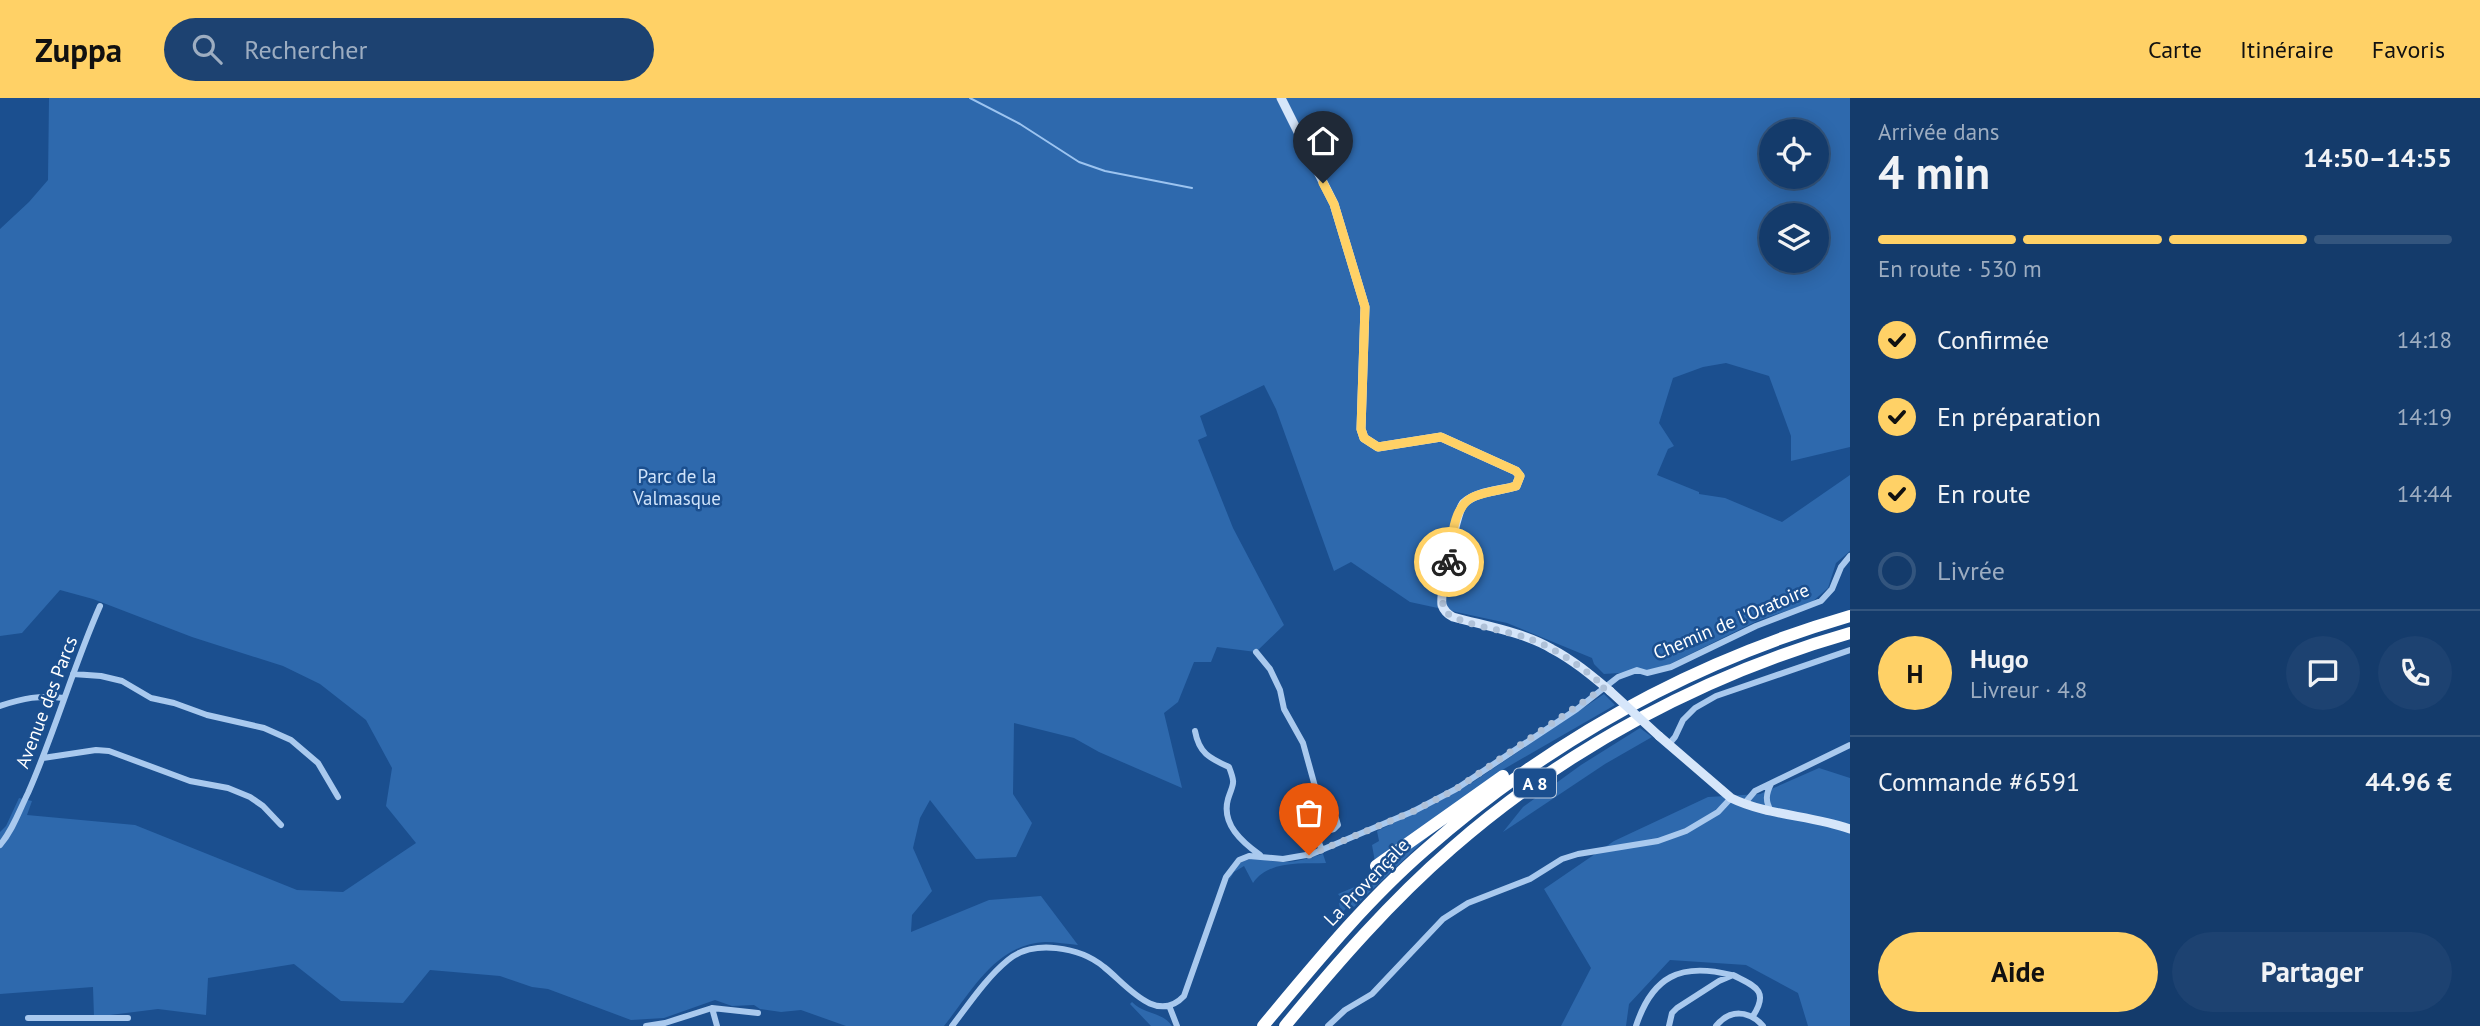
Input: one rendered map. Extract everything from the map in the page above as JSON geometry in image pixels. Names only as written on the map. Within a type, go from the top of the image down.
[{"type":"highway","name":"La Provençale","points":[[1263,1026],[1356,918],[1423,851],[1556,749],[1640,699],[1721,661],[1850,616]]},
{"type":"highway","name":"La Provençale","points":[[1285,1026],[1344,957],[1406,891],[1454,846],[1561,765],[1625,727],[1693,692],[1764,662],[1850,633]]},
{"type":"highway","points":[[1376,866],[1509,772],[1556,749]]},
{"type":"highway","points":[[1296,1026],[1344,957]]},
{"type":"main road","points":[[1281,98],[1334,204],[1365,307],[1362,434],[1368,442],[1378,447],[1441,437],[1516,471],[1520,476],[1516,486],[1478,495],[1461,507],[1442,597],[1444,610],[1453,617],[1529,638],[1552,648],[1608,689],[1731,798],[1744,804],[1850,829]]},
{"type":"street","name":"Chemin de l'Oratoire","points":[[1260,855],[1283,859],[1297,858],[1414,811],[1456,789],[1608,689],[1612,681],[1637,670],[1647,673],[1671,667],[1756,626],[1821,601],[1832,589],[1841,567],[1850,556]]},
{"type":"street","name":"Avenue des Parcs","points":[[0,845],[9,833],[43,758],[100,606]]},
{"type":"street","points":[[1669,744],[1689,714],[1716,696],[1850,650]]},
{"type":"street","points":[[1256,652],[1270,669],[1280,690],[1284,709],[1303,743],[1322,804],[1336,818],[1338,825],[1322,832],[1319,843],[1322,850]]},
{"type":"street","points":[[73,674],[122,681],[151,698],[264,728],[291,740],[318,763],[338,797]]},
{"type":"street","points":[[0,706],[25,698],[64,698]]},
{"type":"street","points":[[1195,730],[1204,755],[1229,767],[1234,779],[1228,806],[1235,834],[1260,855]]},
{"type":"street","points":[[1744,804],[1755,791],[1850,745]]},
{"type":"street","points":[[43,758],[96,750],[109,751],[190,781],[228,788],[250,797],[281,825]]},
{"type":"street","points":[[1771,784],[1766,795],[1771,811]]},
{"type":"street","points":[[1328,1026],[1339,1015],[1372,994],[1443,919],[1468,903],[1530,879],[1562,859],[1658,841],[1686,831],[1717,812],[1731,798]]},
{"type":"street","points":[[952,1026],[1009,959],[1023,952],[1042,948],[1064,949],[1089,957],[1104,967],[1144,1006],[1160,1010],[1170,1008],[1184,996],[1226,877],[1239,860],[1260,855]]},
{"type":"street","points":[[1636,1026],[1645,1000],[1658,983],[1693,971],[1712,970],[1733,975],[1753,985],[1759,991],[1761,999],[1753,1016]]},
{"type":"street","points":[[1669,1026],[1672,1013],[1677,1009],[1719,981],[1733,975]]},
{"type":"street","points":[[1170,1008],[1177,1026]]},
{"type":"street","points":[[712,1009],[717,1026]]},
{"type":"street","points":[[646,1026],[712,1009],[758,1013]]},
{"type":"street","points":[[1716,1026],[1722,1019],[1744,1013],[1753,1016],[1763,1026]]},
{"type":"street","points":[[28,1018],[128,1020]]},
{"type":"green space","name":"Parc de la Valmasque","points":[[49,98],[1850,98],[1850,447],[1791,461],[1791,436],[1769,376],[1726,363],[1703,367],[1673,378],[1659,423],[1674,446],[1668,449],[1657,475],[1699,494],[1725,498],[1782,522],[1850,475],[1850,551],[1836,563],[1828,588],[1812,602],[1757,621],[1651,671],[1604,674],[1592,658],[1507,623],[1410,602],[1351,562],[1334,571],[1276,409],[1264,385],[1200,416],[1207,436],[1198,440],[1233,528],[1284,625],[1256,652],[1217,647],[1211,662],[1194,662],[1178,702],[1164,713],[1182,788],[1099,752],[1074,738],[1014,723],[1013,794],[1032,823],[1016,857],[976,859],[930,800],[920,818],[913,848],[932,891],[912,915],[911,932],[989,900],[1041,896],[1078,945],[1045,942],[1012,951],[999,960],[975,985],[944,1026],[846,1026],[801,1010],[781,1012],[760,1009],[754,1005],[732,1006],[715,1000],[664,1018],[631,1020],[548,989],[532,987],[500,976],[430,970],[403,1003],[341,1001],[294,964],[208,978],[206,1015],[158,1009],[94,1017],[93,987],[0,994],[0,832],[6,826],[19,798],[32,801],[27,815],[135,825],[297,890],[343,892],[416,843],[386,806],[392,768],[366,720],[320,684],[283,666],[192,637],[93,599],[60,590],[22,633],[0,636],[0,229],[48,180]]},
{"type":"green space","points":[[1604,694],[1615,705],[1504,769],[1375,862],[1372,845],[1379,841],[1377,831],[1473,782]]},
{"type":"green space","points":[[1640,728],[1652,737],[1605,764],[1503,832],[1523,807],[1581,765]]},
{"type":"green space","points":[[1819,768],[1850,778],[1850,1026],[1808,1026],[1798,993],[1746,965],[1670,960],[1629,1004],[1626,1026],[1561,1026],[1591,968],[1544,889],[1614,841],[1708,797],[1760,794]]},
{"type":"green space","points":[[1431,834],[1354,907],[1350,904],[1341,914],[1339,903],[1343,900],[1338,894],[1364,883],[1385,865]]},
{"type":"green space","points":[[1323,854],[1326,863],[1277,867],[1268,870],[1253,883],[1244,866],[1234,872],[1229,880],[1234,870],[1239,864],[1246,860],[1290,862]]},
{"type":"green space","points":[[1132,1002],[1164,1018],[1172,1026],[1151,1026],[1130,1004]]},
{"type":"waterway","points":[[970,98],[1020,124],[1079,162],[1105,171],[1192,188]]},
{"type":"way so far","points":[[1309,855],[1414,811],[1456,789],[1577,709],[1605,687],[1552,648],[1529,638],[1448,614],[1444,610],[1442,597],[1449,562]]},
{"type":"route","points":[[1323,183],[1334,204],[1349,248],[1365,307],[1361,429],[1364,438],[1378,447],[1431,437],[1450,439],[1516,471],[1520,476],[1521,480],[1516,486],[1478,495],[1465,502],[1459,513],[1449,562]]}]
